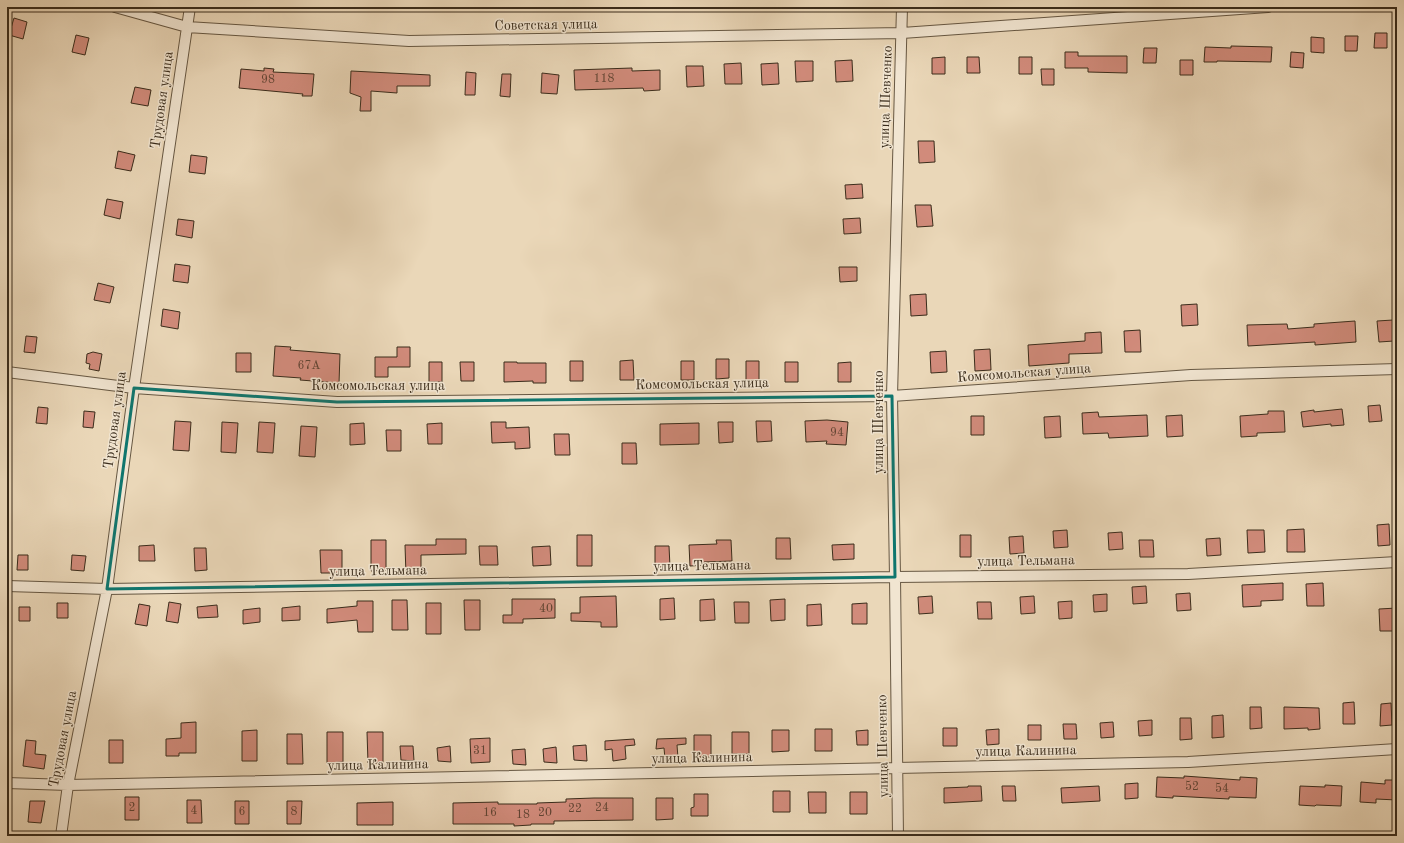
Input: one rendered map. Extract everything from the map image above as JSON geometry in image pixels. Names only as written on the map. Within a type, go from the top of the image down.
[{"type":"street","name":"Советская улица","points":[[115,7],[187,27],[409,41],[902,33],[1268,7]]},
{"type":"street","name":"Трудовая улица","points":[[61,836],[68,785],[107,589],[134,388],[190,7]]},
{"type":"street","name":"улица Шевченко","points":[[898,836],[892,396],[902,7]]},
{"type":"street","name":"Комсомольская улица","points":[[7,372],[134,388],[337,402],[892,396],[1191,375],[1397,368]]},
{"type":"street","name":"улица Тельмана","points":[[7,586],[107,589],[1188,574],[1397,562]]},
{"type":"street","name":"улица Калинина","points":[[7,783],[68,785],[1188,762],[1397,749]]},
{"type":"highlighted area","points":[[134,388],[337,402],[892,396],[895,577],[107,589]]},
{"type":"building","points":[[14,18],[27,22],[23,39],[9,35]]},
{"type":"building","points":[[1375,33],[1387,33],[1387,48],[1374,48]]},
{"type":"building","points":[[76,35],[89,38],[85,55],[72,52]]},
{"type":"building","points":[[1345,36],[1358,36],[1357,51],[1345,51]]},
{"type":"building","points":[[1311,37],[1324,38],[1324,53],[1311,52]]},
{"type":"building","points":[[1231,46],[1272,47],[1271,62],[1204,62],[1205,47],[1231,48]]},
{"type":"building","points":[[1144,48],[1157,48],[1156,63],[1143,63]]},
{"type":"building","points":[[1065,52],[1078,52],[1078,56],[1127,56],[1127,73],[1088,72],[1088,68],[1065,68]]},
{"type":"building","points":[[1291,52],[1304,53],[1303,68],[1290,67]]},
{"type":"building","points":[[945,57],[945,74],[932,74],[932,58]]},
{"type":"building","points":[[967,57],[979,57],[980,73],[967,73]]},
{"type":"building","points":[[1019,57],[1032,57],[1032,74],[1019,74]]},
{"type":"building","points":[[852,60],[853,81],[836,82],[835,61]]},
{"type":"building","points":[[1180,60],[1193,60],[1193,75],[1180,75]]},
{"type":"building","points":[[795,61],[813,61],[813,81],[796,82]]},
{"type":"building","points":[[741,63],[742,84],[725,84],[724,64]]},
{"type":"building","points":[[778,63],[779,84],[762,85],[761,64]]},
{"type":"building","points":[[686,66],[703,66],[704,86],[687,87]]},
{"type":"building","points":[[264,68],[274,69],[273,72],[314,74],[312,96],[239,88],[241,69],[264,71]]},
{"type":"building","points":[[632,68],[632,71],[660,70],[660,90],[644,91],[643,88],[575,90],[574,70]]},
{"type":"building","points":[[1041,69],[1054,69],[1054,85],[1042,85]]},
{"type":"building","points":[[351,71],[430,75],[430,86],[397,86],[397,93],[371,91],[371,111],[360,111],[361,97],[350,93]]},
{"type":"building","points":[[466,72],[476,73],[475,95],[465,95]]},
{"type":"building","points":[[542,73],[559,75],[557,94],[541,93]]},
{"type":"building","points":[[502,74],[511,74],[510,97],[500,96]]},
{"type":"building","points":[[135,87],[151,90],[148,106],[131,103]]},
{"type":"building","points":[[918,141],[934,141],[935,162],[919,163]]},
{"type":"building","points":[[118,151],[135,155],[131,171],[115,168]]},
{"type":"building","points":[[191,155],[207,157],[205,174],[189,172]]},
{"type":"building","points":[[862,184],[863,198],[846,199],[845,185]]},
{"type":"building","points":[[107,199],[123,202],[120,219],[104,215]]},
{"type":"building","points":[[915,205],[931,205],[933,226],[917,227]]},
{"type":"building","points":[[860,218],[861,233],[844,234],[843,219]]},
{"type":"building","points":[[178,219],[194,221],[192,238],[176,235]]},
{"type":"building","points":[[175,264],[190,266],[188,283],[173,281]]},
{"type":"building","points":[[839,267],[857,267],[857,281],[840,282]]},
{"type":"building","points":[[98,283],[114,287],[110,303],[94,300]]},
{"type":"building","points":[[926,294],[927,315],[911,316],[910,295]]},
{"type":"building","points":[[1197,304],[1198,325],[1182,326],[1181,305]]},
{"type":"building","points":[[163,309],[180,312],[178,329],[161,326]]},
{"type":"building","points":[[1393,320],[1394,341],[1379,342],[1377,321]]},
{"type":"building","points":[[1355,321],[1356,342],[1315,345],[1315,342],[1248,346],[1247,325],[1287,324],[1288,329],[1314,327],[1314,324]]},
{"type":"building","points":[[1140,330],[1141,352],[1125,352],[1124,331]]},
{"type":"building","points":[[1101,332],[1102,353],[1069,354],[1069,363],[1029,366],[1028,345],[1085,341],[1085,333]]},
{"type":"building","points":[[26,336],[37,337],[35,353],[24,352]]},
{"type":"building","points":[[275,346],[291,347],[290,350],[340,354],[339,383],[273,376]]},
{"type":"building","points":[[397,347],[410,347],[410,367],[388,367],[388,377],[375,377],[375,357],[397,357]]},
{"type":"building","points":[[990,349],[991,370],[975,371],[974,350]]},
{"type":"building","points":[[946,351],[947,372],[931,373],[930,352]]},
{"type":"building","points":[[93,352],[102,354],[99,371],[89,369],[90,364],[86,363],[87,354]]},
{"type":"building","points":[[236,353],[251,353],[251,372],[236,372]]},
{"type":"building","points":[[716,359],[729,359],[729,378],[716,379]]},
{"type":"building","points":[[633,360],[634,380],[620,380],[620,361]]},
{"type":"building","points":[[570,361],[583,361],[583,381],[570,381]]},
{"type":"building","points":[[681,361],[694,361],[694,380],[681,380]]},
{"type":"building","points":[[746,361],[759,361],[759,381],[746,381]]},
{"type":"building","points":[[429,362],[442,362],[442,382],[429,382]]},
{"type":"building","points":[[460,362],[474,362],[474,381],[461,381]]},
{"type":"building","points":[[504,362],[546,363],[546,383],[533,383],[533,381],[504,382]]},
{"type":"building","points":[[785,362],[798,362],[798,382],[785,382]]},
{"type":"building","points":[[851,362],[851,382],[838,382],[838,363]]},
{"type":"building","points":[[1380,405],[1382,421],[1369,422],[1368,406]]},
{"type":"building","points":[[38,407],[48,408],[47,424],[36,423]]},
{"type":"building","points":[[1342,409],[1344,425],[1331,426],[1331,424],[1303,427],[1301,412]]},
{"type":"building","points":[[84,411],[95,412],[93,428],[83,427]]},
{"type":"building","points":[[1268,411],[1284,411],[1285,432],[1257,433],[1257,436],[1241,437],[1240,416],[1268,414]]},
{"type":"building","points":[[1098,412],[1099,417],[1147,415],[1148,436],[1109,438],[1108,433],[1083,434],[1082,413]]},
{"type":"building","points":[[1182,415],[1183,436],[1167,437],[1166,416]]},
{"type":"building","points":[[971,416],[984,416],[984,435],[971,435]]},
{"type":"building","points":[[1060,416],[1061,437],[1045,438],[1044,417]]},
{"type":"building","points":[[827,420],[848,422],[846,445],[826,444],[827,441],[806,442],[805,421]]},
{"type":"building","points":[[175,421],[191,422],[189,451],[173,450]]},
{"type":"building","points":[[756,421],[771,421],[772,441],[757,442]]},
{"type":"building","points":[[222,422],[238,423],[236,453],[221,452]]},
{"type":"building","points":[[259,422],[275,423],[273,453],[257,452]]},
{"type":"building","points":[[491,422],[506,422],[506,428],[529,427],[530,448],[515,449],[515,442],[492,443]]},
{"type":"building","points":[[718,422],[733,422],[733,442],[719,443]]},
{"type":"building","points":[[364,423],[365,444],[350,445],[350,424]]},
{"type":"building","points":[[442,423],[442,444],[428,444],[427,424]]},
{"type":"building","points":[[699,423],[699,444],[660,445],[660,424]]},
{"type":"building","points":[[301,426],[317,427],[315,457],[299,456]]},
{"type":"building","points":[[386,430],[401,430],[401,451],[387,451]]},
{"type":"building","points":[[554,434],[569,434],[570,455],[555,455]]},
{"type":"building","points":[[622,443],[636,443],[637,464],[622,464]]},
{"type":"building","points":[[1389,524],[1390,545],[1378,546],[1377,525]]},
{"type":"building","points":[[1304,529],[1305,552],[1287,552],[1287,530]]},
{"type":"building","points":[[1067,530],[1068,547],[1054,548],[1053,531]]},
{"type":"building","points":[[1247,530],[1264,530],[1265,552],[1248,553]]},
{"type":"building","points":[[1122,532],[1123,549],[1109,550],[1108,533]]},
{"type":"building","points":[[577,535],[592,535],[592,566],[577,566]]},
{"type":"building","points":[[960,535],[971,535],[971,557],[960,557]]},
{"type":"building","points":[[1023,536],[1024,553],[1010,554],[1009,537]]},
{"type":"building","points":[[776,538],[790,538],[791,559],[776,559]]},
{"type":"building","points":[[1220,538],[1221,555],[1207,556],[1206,539]]},
{"type":"building","points":[[436,539],[466,539],[466,554],[421,555],[421,575],[406,575],[405,545],[436,545]]},
{"type":"building","points":[[371,540],[386,540],[386,570],[371,571]]},
{"type":"building","points":[[716,540],[731,540],[732,561],[704,562],[705,565],[690,566],[689,545],[717,544]]},
{"type":"building","points":[[1139,540],[1153,540],[1154,557],[1140,557]]},
{"type":"building","points":[[854,544],[854,559],[833,560],[832,545]]},
{"type":"building","points":[[154,545],[155,561],[139,561],[139,546]]},
{"type":"building","points":[[479,546],[497,546],[498,565],[480,565]]},
{"type":"building","points":[[550,546],[551,565],[533,566],[532,547]]},
{"type":"building","points":[[655,546],[669,546],[670,567],[655,567]]},
{"type":"building","points":[[194,548],[206,548],[207,570],[195,571]]},
{"type":"building","points":[[320,550],[342,550],[342,573],[321,573]]},
{"type":"building","points":[[18,555],[28,555],[28,570],[17,570]]},
{"type":"building","points":[[72,555],[86,556],[84,571],[71,570]]},
{"type":"building","points":[[1283,583],[1283,600],[1261,601],[1261,606],[1243,607],[1242,585]]},
{"type":"building","points":[[1323,583],[1324,606],[1307,606],[1306,584]]},
{"type":"building","points":[[1146,586],[1147,603],[1133,604],[1132,587]]},
{"type":"building","points":[[1190,593],[1191,610],[1177,611],[1176,594]]},
{"type":"building","points":[[1107,594],[1107,611],[1094,612],[1093,595]]},
{"type":"building","points":[[616,596],[617,627],[601,627],[601,622],[571,621],[571,613],[580,613],[580,597]]},
{"type":"building","points":[[932,596],[933,613],[919,614],[918,597]]},
{"type":"building","points":[[1034,596],[1035,613],[1021,614],[1020,597]]},
{"type":"building","points":[[674,598],[675,619],[660,620],[660,599]]},
{"type":"building","points":[[512,599],[555,599],[555,618],[523,619],[523,623],[503,623],[503,615],[512,615]]},
{"type":"building","points":[[714,599],[715,620],[700,621],[700,600]]},
{"type":"building","points":[[785,599],[785,620],[771,621],[770,600]]},
{"type":"building","points":[[392,600],[407,600],[408,630],[392,630]]},
{"type":"building","points":[[464,600],[480,600],[480,630],[465,630]]},
{"type":"building","points":[[357,601],[373,601],[373,632],[358,632],[357,620],[327,623],[327,609],[357,606]]},
{"type":"building","points":[[1072,601],[1072,618],[1059,619],[1058,602]]},
{"type":"building","points":[[169,602],[181,604],[178,623],[166,621]]},
{"type":"building","points":[[734,602],[749,602],[749,623],[735,623]]},
{"type":"building","points":[[977,602],[991,602],[992,619],[978,619]]},
{"type":"building","points":[[57,603],[68,603],[68,618],[57,618]]},
{"type":"building","points":[[426,603],[441,603],[441,634],[426,634]]},
{"type":"building","points":[[867,603],[867,624],[852,624],[852,604]]},
{"type":"building","points":[[139,604],[150,606],[147,626],[135,624]]},
{"type":"building","points":[[821,604],[822,625],[807,626],[807,605]]},
{"type":"building","points":[[217,605],[218,617],[198,618],[197,607]]},
{"type":"building","points":[[300,606],[300,620],[282,621],[282,608]]},
{"type":"building","points":[[19,607],[30,607],[30,621],[19,621]]},
{"type":"building","points":[[260,608],[260,622],[243,624],[243,610]]},
{"type":"building","points":[[1397,608],[1397,631],[1380,631],[1379,609]]},
{"type":"building","points":[[1354,702],[1355,724],[1343,724],[1343,703]]},
{"type":"building","points":[[1391,703],[1392,725],[1380,726],[1381,704]]},
{"type":"building","points":[[1250,707],[1261,707],[1262,728],[1250,729]]},
{"type":"building","points":[[1284,707],[1319,708],[1320,729],[1284,729]]},
{"type":"building","points":[[1223,715],[1224,737],[1212,738],[1212,716]]},
{"type":"building","points":[[1180,718],[1191,718],[1192,739],[1180,740]]},
{"type":"building","points":[[1152,720],[1152,735],[1139,736],[1138,721]]},
{"type":"building","points":[[196,722],[196,753],[179,753],[179,756],[166,756],[166,739],[181,738],[181,723]]},
{"type":"building","points":[[1113,722],[1114,737],[1101,738],[1100,723]]},
{"type":"building","points":[[1063,724],[1076,724],[1077,739],[1064,739]]},
{"type":"building","points":[[1028,725],[1041,725],[1041,740],[1028,740]]},
{"type":"building","points":[[943,728],[957,728],[957,746],[943,746]]},
{"type":"building","points":[[815,729],[832,729],[832,751],[815,751]]},
{"type":"building","points":[[999,729],[999,744],[987,745],[986,730]]},
{"type":"building","points":[[257,730],[257,761],[242,761],[242,731]]},
{"type":"building","points":[[772,730],[789,730],[789,751],[772,752]]},
{"type":"building","points":[[868,730],[868,745],[857,745],[856,731]]},
{"type":"building","points":[[327,732],[343,732],[343,762],[327,763]]},
{"type":"building","points":[[367,732],[383,732],[383,763],[368,763]]},
{"type":"building","points":[[732,732],[749,732],[749,754],[732,754]]},
{"type":"building","points":[[287,734],[302,734],[303,764],[287,764]]},
{"type":"building","points":[[694,735],[711,735],[711,757],[694,757]]},
{"type":"building","points":[[490,738],[490,762],[471,763],[470,739]]},
{"type":"building","points":[[686,738],[686,744],[677,745],[678,758],[665,759],[664,748],[656,749],[657,739]]},
{"type":"building","points":[[634,739],[635,745],[625,746],[626,759],[613,761],[612,749],[605,750],[605,741]]},
{"type":"building","points":[[26,740],[36,741],[35,754],[46,755],[44,769],[23,766]]},
{"type":"building","points":[[109,740],[123,740],[123,763],[109,763]]},
{"type":"building","points":[[586,745],[587,761],[574,760],[573,746]]},
{"type":"building","points":[[400,746],[413,746],[414,761],[401,760]]},
{"type":"building","points":[[450,746],[451,762],[438,761],[437,748]]},
{"type":"building","points":[[556,747],[557,763],[544,762],[543,749]]},
{"type":"building","points":[[525,749],[526,765],[513,764],[512,750]]},
{"type":"building","points":[[1184,776],[1240,780],[1240,777],[1257,778],[1256,798],[1229,797],[1229,799],[1173,796],[1173,798],[1156,797],[1157,777],[1184,778]]},
{"type":"building","points":[[1385,780],[1397,780],[1397,800],[1376,799],[1376,803],[1360,802],[1361,782],[1385,784]]},
{"type":"building","points":[[1138,783],[1138,798],[1125,799],[1125,784]]},
{"type":"building","points":[[1325,785],[1342,786],[1341,806],[1299,805],[1300,786],[1325,787]]},
{"type":"building","points":[[981,786],[982,801],[944,803],[944,788]]},
{"type":"building","points":[[1002,786],[1015,786],[1016,801],[1003,801]]},
{"type":"building","points":[[1099,786],[1100,801],[1062,803],[1061,788]]},
{"type":"building","points":[[773,791],[790,791],[790,812],[773,812]]},
{"type":"building","points":[[808,792],[826,792],[826,813],[809,813]]},
{"type":"building","points":[[850,792],[867,792],[867,814],[850,814]]},
{"type":"building","points":[[694,794],[708,794],[708,816],[691,816],[691,808],[694,807]]},
{"type":"building","points":[[125,797],[139,797],[139,820],[125,820]]},
{"type":"building","points":[[633,798],[633,820],[554,821],[554,824],[514,826],[514,824],[453,824],[453,803],[498,802],[498,804],[537,804],[566,802],[566,799]]},
{"type":"building","points":[[656,798],[673,798],[673,819],[656,820]]},
{"type":"building","points":[[187,800],[201,800],[202,823],[187,823]]},
{"type":"building","points":[[30,801],[45,801],[41,823],[28,822]]},
{"type":"building","points":[[235,801],[249,801],[249,824],[235,824]]},
{"type":"building","points":[[287,801],[302,801],[301,824],[287,824]]},
{"type":"building","points":[[393,802],[393,825],[357,825],[357,803]]}]
